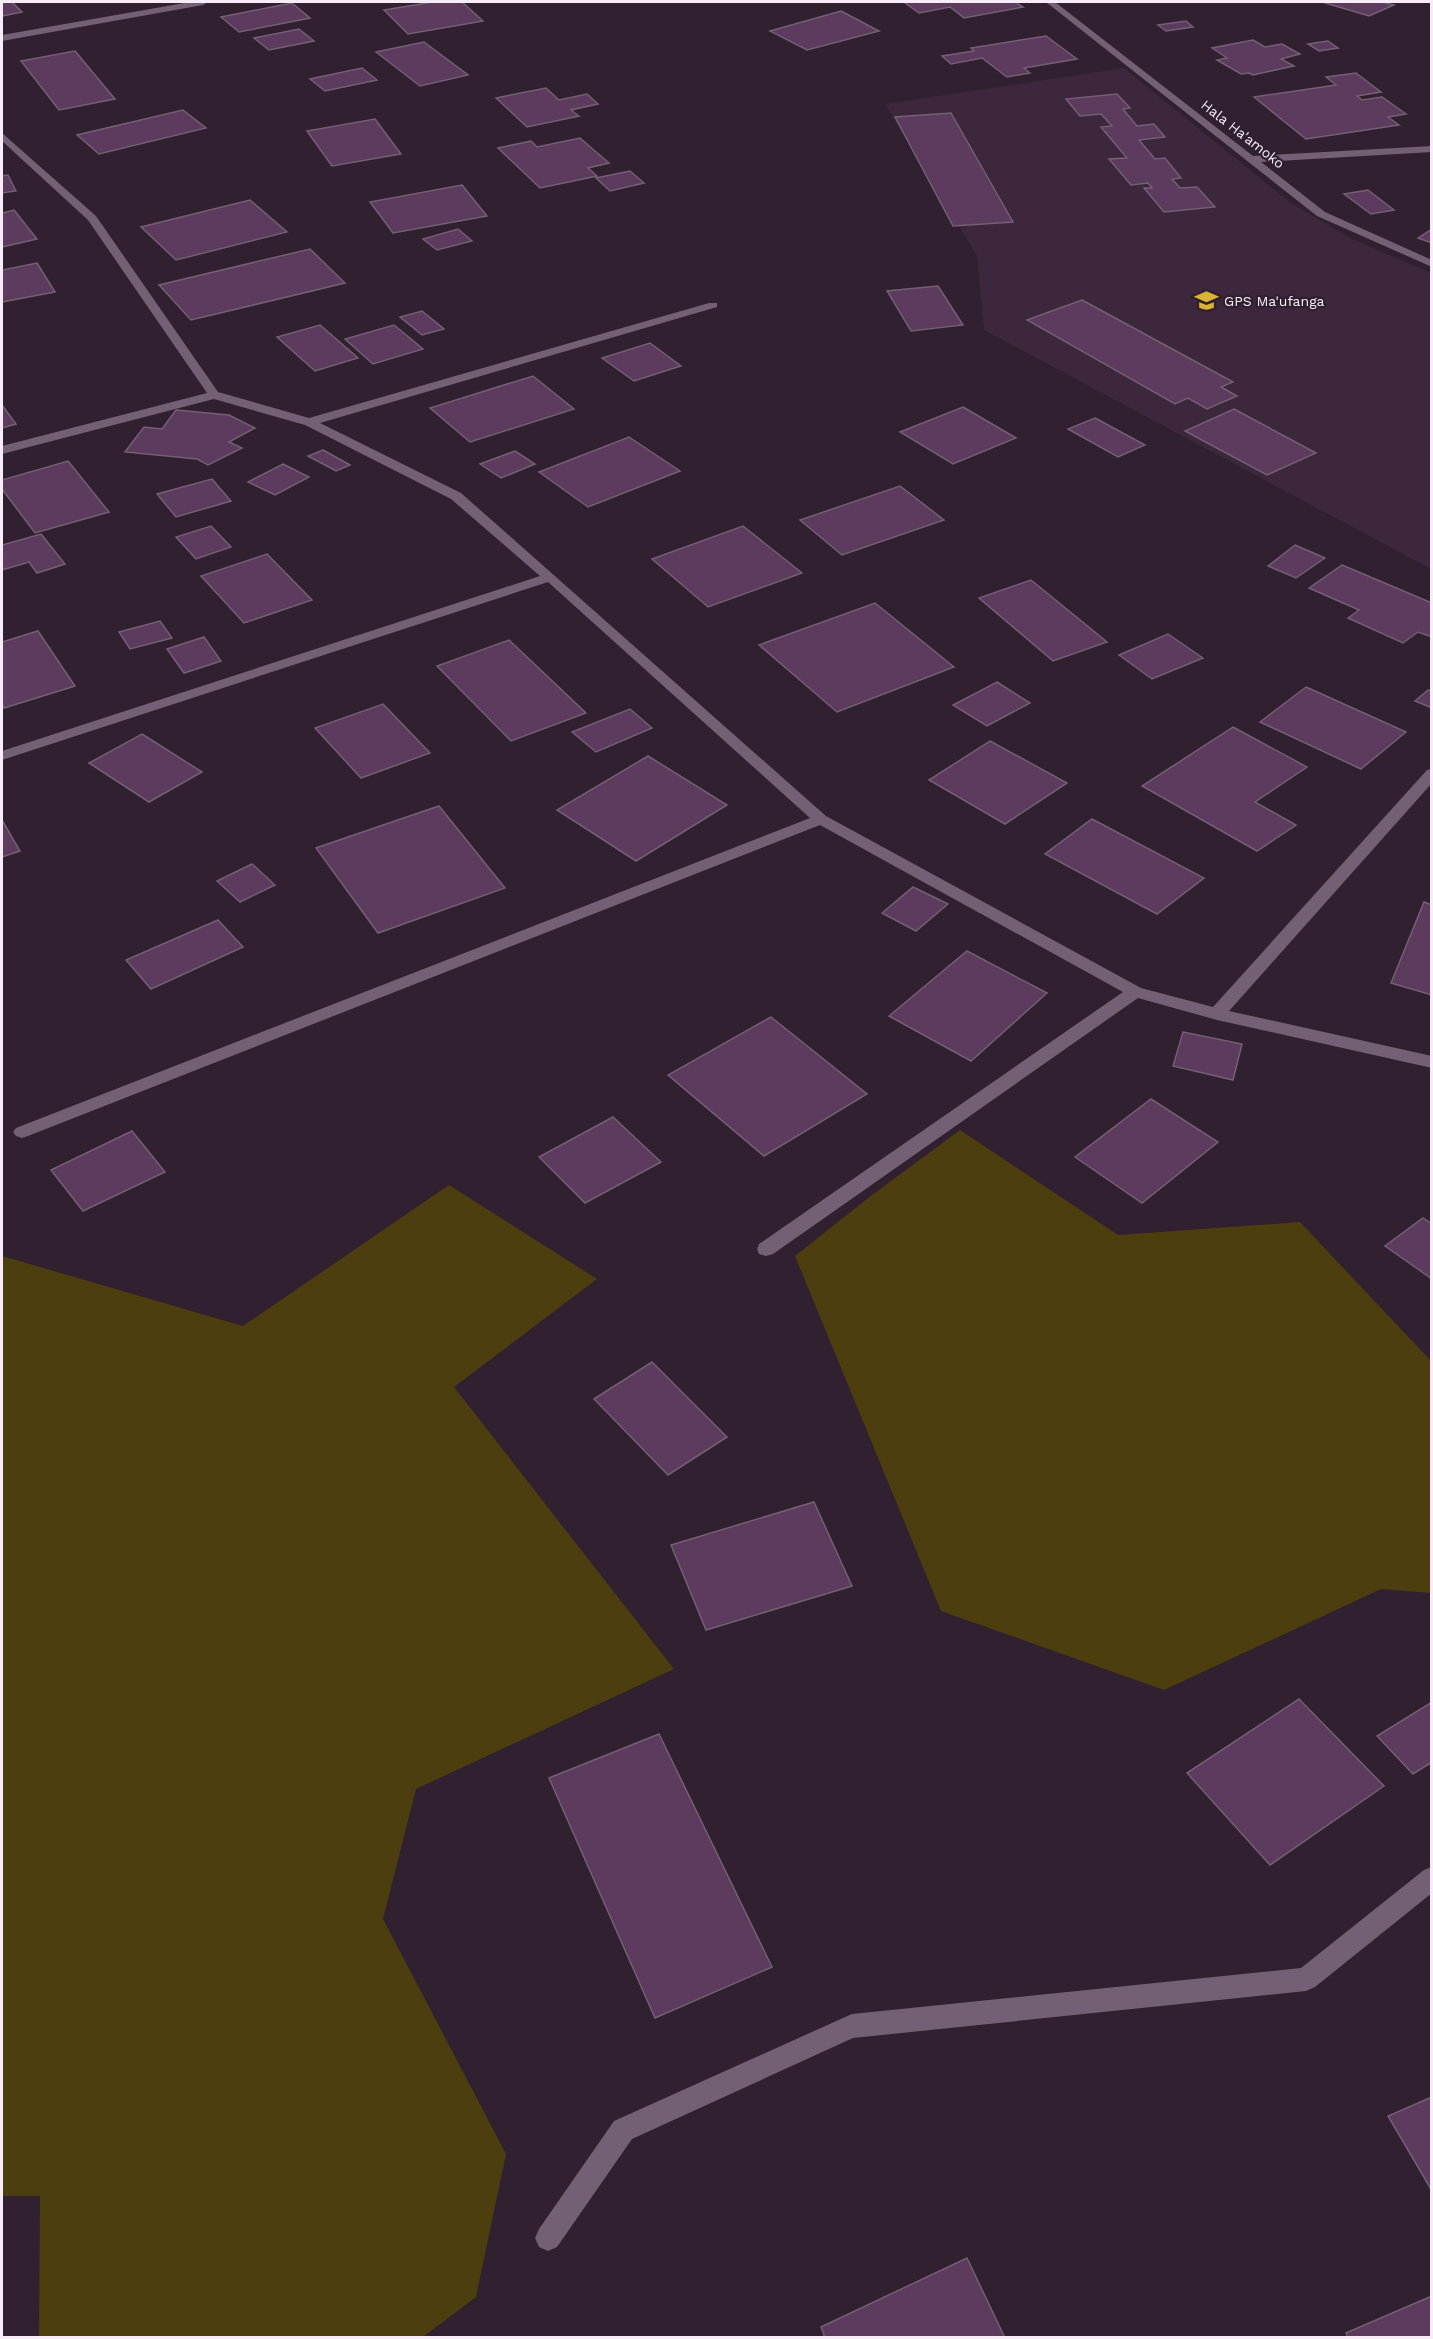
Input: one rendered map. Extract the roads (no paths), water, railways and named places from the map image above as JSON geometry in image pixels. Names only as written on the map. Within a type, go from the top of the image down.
[{"type":"street","points":[[2,38],[203,2]]},
{"type":"street","name":"Hala Ha'amoko","points":[[1050,2],[1321,214],[1431,264]]},
{"type":"street","points":[[2,136],[92,218],[214,395]]},
{"type":"street","points":[[1251,159],[1431,149]]},
{"type":"street","points":[[309,422],[713,304]]},
{"type":"street","points":[[2,450],[214,395],[309,422],[456,496],[821,819],[1134,992],[1216,1014],[1431,1062]]},
{"type":"street","points":[[2,756],[550,577]]},
{"type":"street","points":[[1216,1014],[1431,773]]},
{"type":"street","points":[[22,1132],[821,819]]},
{"type":"street","points":[[766,1250],[1134,992]]},
{"type":"street","points":[[548,2238],[623,2130],[852,2026],[1306,1979],[1431,1878]]},
{"type":"place","name":"GPS Ma'ufanga","points":[[1206,301]]}]
